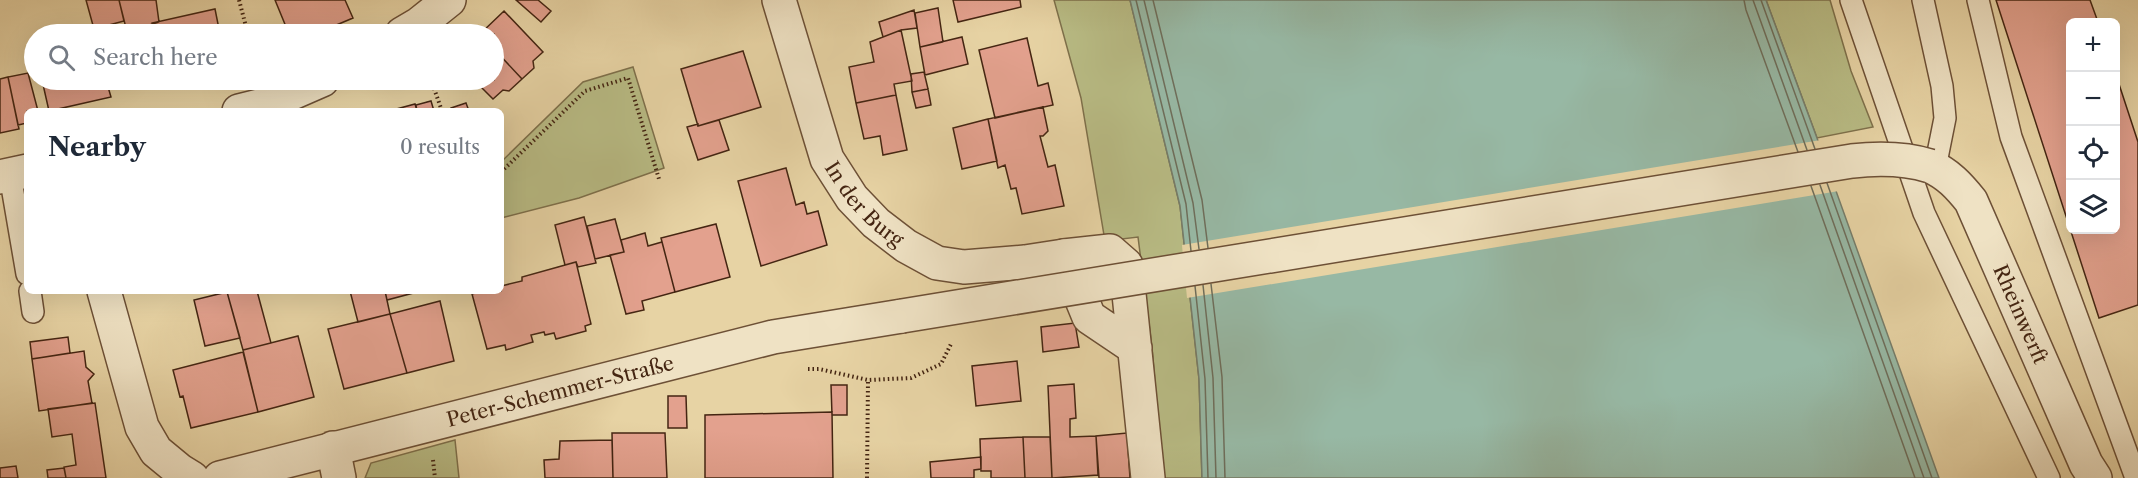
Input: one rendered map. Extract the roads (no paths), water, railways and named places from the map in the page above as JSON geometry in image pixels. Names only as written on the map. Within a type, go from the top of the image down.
[{"type":"street","points":[[419,24],[449,0]]},
{"type":"street","name":"In der Burg","points":[[778,0],[827,159],[852,198],[876,223],[906,246],[937,263],[964,267],[1110,251],[1126,265],[1148,478]]},
{"type":"street","points":[[251,108],[267,104],[299,90]]},
{"type":"street","name":"Peter-Schemmer-Straße","points":[[220,478],[336,463],[773,338],[1852,161],[1893,158],[1912,160],[1933,167]]},
{"type":"street","name":"Rheinwerft","points":[[1933,167],[1946,173],[1971,201],[2086,464],[2095,478]]},
{"type":"street","points":[[1065,256],[1089,317],[1135,348]]},
{"type":"street","points":[[105,294],[142,427],[156,451],[192,478]]},
{"type":"lane","points":[[1851,0],[1924,213],[2049,478]]},
{"type":"lane","points":[[1923,0],[1942,86],[1945,118],[1933,167]]},
{"type":"lane","points":[[1978,0],[2011,137],[2136,478]]},
{"type":"lane","points":[[12,174],[24,254]]},
{"type":"lane","points":[[30,294],[33,312]]},
{"type":"water","points":[[1130,0],[1766,0],[1939,478],[1202,478],[1199,379],[1180,206]]}]
